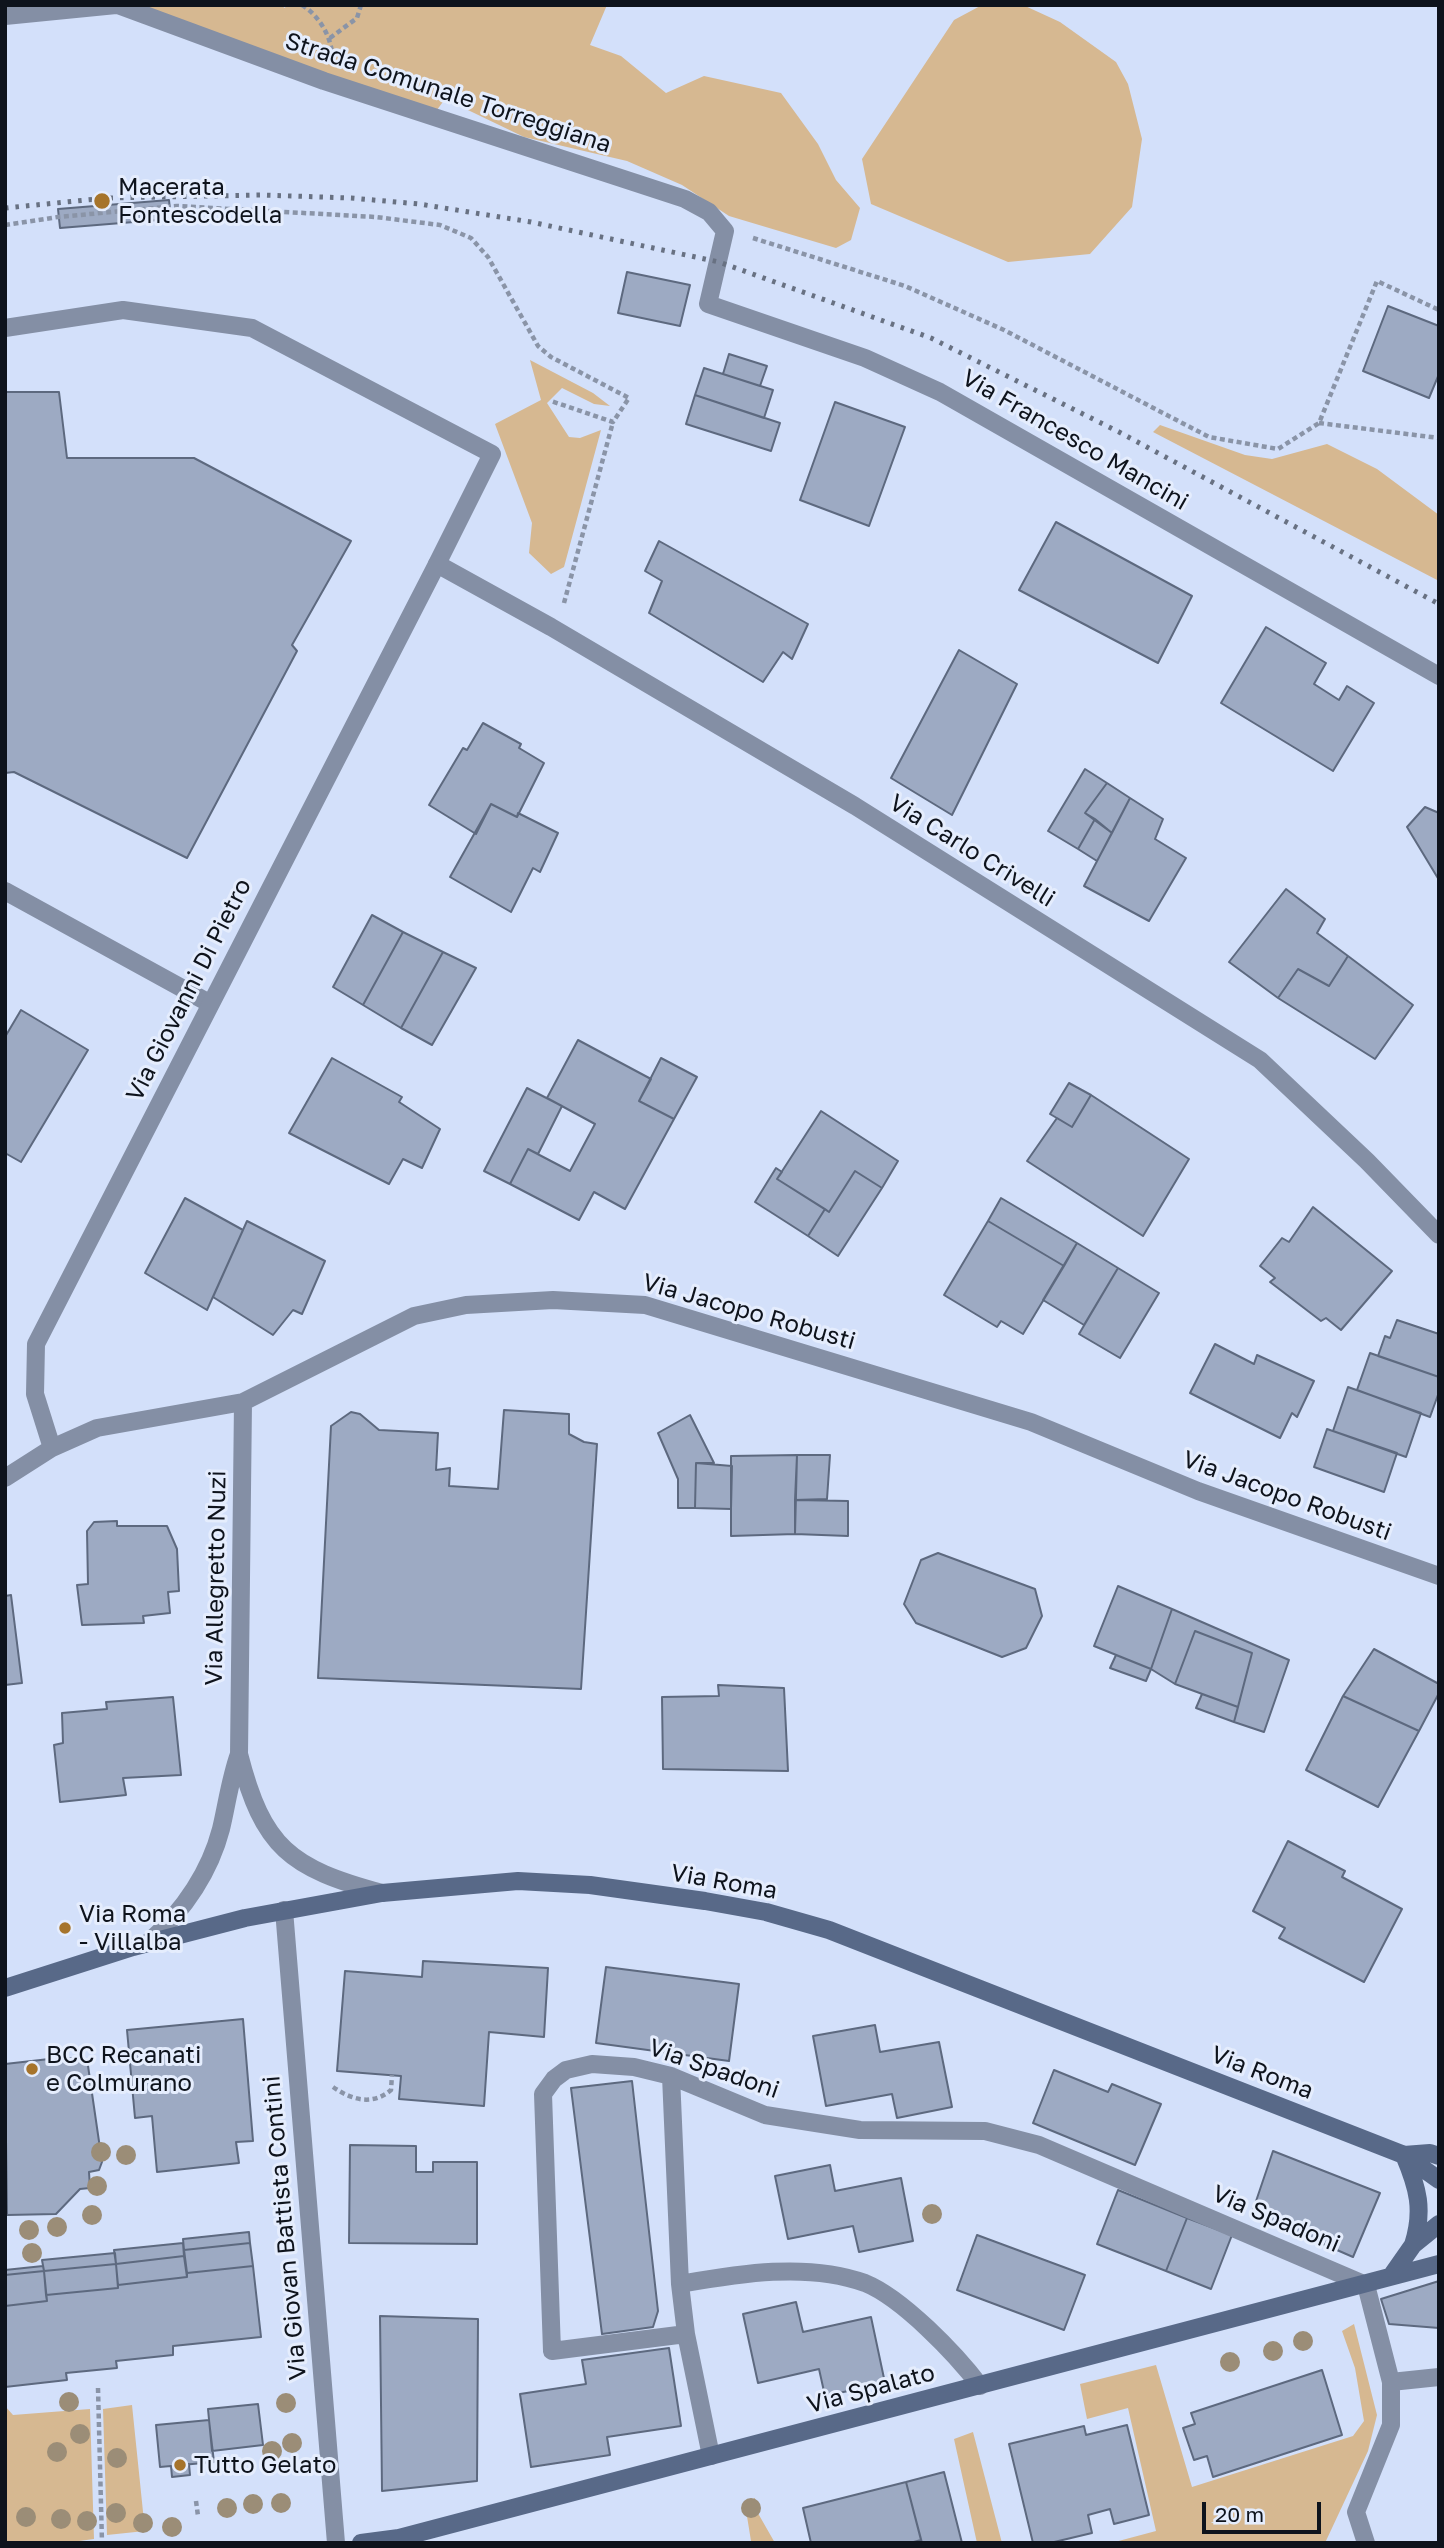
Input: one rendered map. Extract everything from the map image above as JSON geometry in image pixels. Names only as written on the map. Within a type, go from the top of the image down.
[{"type":"main road","name":"Via Roma","points":[[5,1988],[148,1943],[284,1910],[382,1893],[518,1881],[590,1885],[766,1912],[829,1930],[1404,2155],[1439,2180]]},
{"type":"main road","name":"Via Roma","points":[[1404,2155],[1430,2152],[1439,2156]]},
{"type":"main road","points":[[1404,2155],[1418,2189],[1421,2208],[1413,2245]]},
{"type":"main road","points":[[1392,2275],[1413,2245],[1439,2224]]},
{"type":"main road","name":"Via Spalato","points":[[361,2543],[399,2540],[1439,2264]]},
{"type":"street","name":"Strada Comunale Torreggiana","points":[[5,16],[117,5],[324,81],[685,199],[709,212],[725,231]]},
{"type":"street","name":"Via Francesco Mancini","points":[[725,231],[708,304],[865,358],[940,392],[1439,676]]},
{"type":"street","name":"Via Giovanni Di Pietro","points":[[5,328],[123,310],[252,328],[492,454],[36,1344],[34,1394],[52,1448]]},
{"type":"street","name":"Via Carlo Crivelli","points":[[437,565],[551,627],[855,806],[1260,1060],[1367,1161],[1439,1235]]},
{"type":"street","points":[[5,891],[209,1003]]},
{"type":"street","name":"Via Jacopo Robusti","points":[[5,1478],[52,1448],[97,1428],[243,1402],[414,1317],[466,1305],[554,1300],[645,1305],[1031,1422],[1198,1492],[1439,1576]]},
{"type":"street","name":"Via Allegretto Nuzi","points":[[243,1402],[239,1754],[250,1798],[261,1822],[278,1844],[306,1866],[332,1879],[382,1893]]},
{"type":"street","name":"Via Allegretto Nuzi","points":[[148,1943],[180,1913],[200,1882],[220,1830],[228,1786],[239,1754]]},
{"type":"street","name":"Via Giovan Battista Contini","points":[[284,1910],[336,2543]]},
{"type":"street","name":"Via Spadoni","points":[[686,2334],[552,2351],[543,2094],[554,2079],[566,2070],[592,2064],[634,2067],[671,2076],[765,2115],[860,2130],[985,2131],[1039,2145],[1366,2284]]},
{"type":"street","points":[[671,2076],[680,2284],[686,2334],[711,2456]]},
{"type":"street","points":[[680,2284],[742,2273],[823,2274],[866,2284],[915,2317],[958,2358],[980,2386]]},
{"type":"street","points":[[1366,2284],[1391,2382],[1391,2425],[1356,2512],[1366,2543]]},
{"type":"street","points":[[1391,2382],[1439,2377]]},
{"type":"path","points":[[302,5],[309,10],[330,38],[332,52],[324,81]]},
{"type":"path","points":[[330,38],[357,18],[361,5]]},
{"type":"path","points":[[5,225],[58,217],[177,206],[376,217],[440,225],[471,238],[488,257],[538,346],[551,357],[629,398],[613,422],[565,603]]},
{"type":"path","points":[[725,231],[905,286],[1004,330],[1209,436],[1278,449],[1319,423],[1377,281],[1439,310]]},
{"type":"path","points":[[551,401],[613,422]]},
{"type":"path","points":[[1319,423],[1439,438]]},
{"type":"path","points":[[333,2087],[348,2097],[365,2100],[382,2097],[391,2090],[392,2075]]},
{"type":"path","points":[[98,2388],[102,2543]]},
{"type":"path","points":[[196,2501],[198,2516]]},
{"type":"shaded area","points":[[136,5],[280,5],[285,8],[286,5],[607,5],[590,45],[621,56],[666,93],[704,76],[781,93],[818,144],[836,180],[860,208],[851,240],[836,248],[729,216],[682,185],[627,161],[524,137],[445,99],[434,114]]},
{"type":"shaded area","points":[[982,5],[1023,5],[1060,22],[1116,62],[1128,84],[1142,139],[1132,207],[1090,254],[1008,262],[871,204],[862,159],[954,20]]},
{"type":"shaded area","points":[[530,360],[593,393],[610,406],[594,404],[562,388],[547,403],[569,437],[580,438],[601,430],[564,567],[551,574],[529,553],[532,523],[495,424],[541,400]]},
{"type":"shaded area","points":[[1160,425],[1245,455],[1272,459],[1327,444],[1377,469],[1439,515],[1439,581],[1153,432]]},
{"type":"shaded area","points":[[1354,2324],[1377,2415],[1368,2451],[1325,2543],[1111,2543],[1156,2531],[1128,2408],[1087,2419],[1080,2384],[1156,2365],[1192,2487],[1353,2436],[1364,2421],[1355,2368],[1342,2331]]},
{"type":"shaded area","points":[[132,2405],[145,2531],[107,2535],[103,2409]]},
{"type":"shaded area","points":[[5,2406],[13,2415],[90,2409],[94,2539],[64,2543],[5,2543]]},
{"type":"shaded area","points":[[973,2432],[1002,2543],[977,2543],[954,2439]]},
{"type":"shaded area","points":[[755,2498],[755,2508],[775,2543],[751,2541],[745,2504]]},
{"type":"building","points":[[169,200],[171,219],[60,228],[58,209]]},
{"type":"building","points":[[627,272],[690,285],[680,326],[618,313]]},
{"type":"building","points":[[1388,306],[1439,326],[1439,374],[1429,398],[1363,371]]},
{"type":"building","points":[[729,354],[767,366],[760,386],[723,374]]},
{"type":"building","points":[[704,368],[773,390],[764,418],[695,395]]},
{"type":"building","points":[[5,392],[59,392],[67,458],[194,458],[351,541],[292,645],[297,651],[187,858],[14,772],[5,773]]},
{"type":"building","points":[[695,395],[780,423],[771,451],[686,424]]},
{"type":"building","points":[[835,402],[905,427],[869,526],[800,500]]},
{"type":"building","points":[[1056,522],[1192,596],[1158,663],[1019,590]]},
{"type":"building","points":[[659,541],[808,624],[792,659],[783,652],[763,682],[649,613],[662,581],[645,571]]},
{"type":"building","points":[[1266,627],[1326,663],[1314,684],[1339,700],[1347,686],[1374,703],[1333,771],[1221,703]]},
{"type":"building","points":[[959,650],[1017,684],[952,815],[891,778]]},
{"type":"building","points":[[483,723],[521,744],[519,748],[544,763],[517,817],[491,804],[476,834],[429,805],[463,748],[467,750]]},
{"type":"building","points":[[1085,769],[1107,783],[1085,813],[1095,819],[1078,849],[1048,831]]},
{"type":"building","points":[[1107,783],[1130,798],[1112,833],[1085,813]]},
{"type":"building","points":[[1130,798],[1163,819],[1155,839],[1186,858],[1149,921],[1084,886]]},
{"type":"building","points":[[491,804],[517,817],[518,813],[558,833],[540,872],[533,868],[511,912],[450,877]]},
{"type":"building","points":[[1425,807],[1439,813],[1439,880],[1407,827]]},
{"type":"building","points":[[1095,819],[1112,833],[1097,861],[1078,849]]},
{"type":"building","points":[[1286,889],[1325,919],[1317,933],[1348,956],[1329,986],[1298,969],[1278,998],[1229,962]]},
{"type":"building","points":[[372,915],[403,932],[363,1005],[333,987]]},
{"type":"building","points":[[403,932],[443,952],[401,1028],[363,1005]]},
{"type":"building","points":[[443,952],[476,968],[432,1045],[401,1028]]},
{"type":"building","points":[[1348,956],[1413,1005],[1375,1059],[1278,998],[1298,969],[1329,986]]},
{"type":"building","points":[[21,1010],[88,1050],[21,1162],[5,1153],[5,1037]]},
{"type":"building","points":[[578,1040],[651,1079],[639,1101],[674,1119],[625,1209],[594,1192],[579,1220],[510,1184],[528,1149],[570,1171],[595,1124],[547,1098]]},
{"type":"building","points":[[332,1058],[402,1097],[399,1102],[440,1129],[422,1168],[403,1159],[389,1184],[289,1133]]},
{"type":"building","points":[[661,1058],[697,1077],[674,1119],[639,1101]]},
{"type":"building","points":[[1069,1083],[1091,1095],[1072,1127],[1050,1114]]},
{"type":"building","points":[[527,1088],[562,1106],[538,1154],[528,1149],[510,1184],[484,1171]]},
{"type":"building","points":[[1091,1095],[1189,1159],[1143,1236],[1027,1161],[1057,1118],[1072,1127]]},
{"type":"building","points":[[821,1111],[898,1161],[882,1188],[855,1171],[829,1212],[777,1179]]},
{"type":"building","points":[[776,1168],[782,1172],[777,1179],[825,1209],[808,1236],[755,1202]]},
{"type":"building","points":[[855,1171],[882,1188],[838,1256],[808,1236],[825,1209],[829,1212]]},
{"type":"building","points":[[185,1198],[243,1230],[207,1310],[145,1273]]},
{"type":"building","points":[[1001,1198],[1077,1243],[1064,1266],[988,1221]]},
{"type":"building","points":[[1313,1207],[1392,1271],[1341,1330],[1326,1318],[1321,1321],[1270,1282],[1275,1278],[1260,1266],[1282,1238],[1289,1242]]},
{"type":"building","points":[[247,1221],[325,1261],[302,1314],[293,1310],[273,1335],[213,1297]]},
{"type":"building","points":[[988,1221],[1064,1266],[1023,1334],[1001,1321],[997,1327],[944,1295]]},
{"type":"building","points":[[1077,1243],[1118,1268],[1084,1325],[1043,1300]]},
{"type":"building","points":[[1118,1268],[1159,1293],[1120,1358],[1079,1334]]},
{"type":"building","points":[[1397,1320],[1439,1334],[1439,1377],[1378,1356],[1385,1336],[1390,1338]]},
{"type":"building","points":[[1215,1344],[1254,1364],[1257,1355],[1314,1381],[1297,1417],[1292,1413],[1280,1438],[1190,1393]]},
{"type":"building","points":[[1370,1353],[1439,1377],[1439,1392],[1430,1417],[1357,1390]]},
{"type":"building","points":[[1348,1387],[1421,1413],[1406,1457],[1333,1431]]},
{"type":"building","points":[[504,1410],[569,1414],[569,1434],[584,1442],[597,1444],[581,1689],[318,1678],[331,1426],[351,1412],[360,1414],[379,1430],[438,1433],[436,1470],[450,1468],[449,1486],[498,1489]]},
{"type":"building","points":[[690,1415],[714,1463],[696,1463],[695,1508],[678,1508],[678,1479],[658,1433]]},
{"type":"building","points":[[1327,1429],[1397,1453],[1384,1492],[1314,1467]]},
{"type":"building","points":[[797,1455],[830,1455],[827,1499],[795,1500]]},
{"type":"building","points":[[797,1455],[795,1534],[731,1536],[731,1456]]},
{"type":"building","points":[[696,1463],[732,1466],[731,1509],[695,1508]]},
{"type":"building","points":[[795,1500],[848,1501],[848,1536],[795,1534]]},
{"type":"building","points":[[117,1521],[117,1526],[167,1526],[177,1549],[179,1591],[168,1592],[170,1613],[143,1616],[144,1623],[82,1625],[77,1585],[88,1584],[87,1531],[94,1522]]},
{"type":"building","points":[[938,1553],[1035,1589],[1042,1616],[1026,1648],[1002,1657],[916,1623],[904,1604],[921,1560]]},
{"type":"building","points":[[1118,1586],[1172,1609],[1151,1669],[1094,1646]]},
{"type":"building","points":[[11,1595],[22,1683],[5,1685],[5,1596]]},
{"type":"building","points":[[1172,1609],[1289,1660],[1264,1732],[1234,1722],[1252,1653],[1195,1631],[1175,1684],[1151,1669]]},
{"type":"building","points":[[1195,1631],[1252,1653],[1238,1707],[1175,1684]]},
{"type":"building","points":[[1374,1649],[1439,1684],[1439,1693],[1419,1731],[1343,1696]]},
{"type":"building","points":[[1116,1655],[1151,1669],[1146,1681],[1110,1668]]},
{"type":"building","points":[[718,1685],[784,1688],[788,1771],[663,1769],[662,1697],[719,1696]]},
{"type":"building","points":[[1202,1694],[1238,1707],[1234,1722],[1196,1708]]},
{"type":"building","points":[[1343,1696],[1419,1731],[1378,1807],[1306,1770]]},
{"type":"building","points":[[173,1697],[181,1775],[123,1778],[126,1795],[60,1802],[54,1745],[63,1743],[62,1713],[107,1709],[106,1702]]},
{"type":"building","points":[[1288,1841],[1345,1871],[1342,1877],[1402,1909],[1364,1982],[1279,1938],[1285,1928],[1253,1911]]},
{"type":"building","points":[[423,1961],[548,1968],[544,2037],[489,2032],[484,2106],[399,2099],[401,2076],[337,2071],[345,1971],[422,1977]]},
{"type":"building","points":[[606,1967],[739,1984],[729,2061],[596,2043]]},
{"type":"building","points":[[243,2019],[253,2141],[236,2142],[239,2163],[157,2172],[152,2116],[135,2118],[127,2030]]},
{"type":"building","points":[[875,2025],[880,2052],[939,2042],[952,2107],[897,2118],[892,2094],[826,2106],[813,2036]]},
{"type":"building","points":[[58,2058],[87,2059],[102,2162],[99,2170],[89,2172],[90,2188],[80,2189],[56,2214],[7,2215],[5,2064]]},
{"type":"building","points":[[1054,2070],[1108,2092],[1112,2084],[1161,2104],[1135,2165],[1033,2123]]},
{"type":"building","points":[[632,2081],[658,2311],[653,2327],[602,2334],[571,2088]]},
{"type":"building","points":[[350,2145],[416,2146],[416,2172],[433,2172],[433,2162],[477,2162],[477,2244],[349,2243]]},
{"type":"building","points":[[1273,2151],[1380,2193],[1353,2257],[1252,2213]]},
{"type":"building","points":[[830,2165],[835,2191],[901,2178],[913,2241],[859,2252],[853,2226],[788,2239],[775,2176]]},
{"type":"building","points":[[1118,2190],[1187,2218],[1166,2271],[1097,2244]]},
{"type":"building","points":[[1187,2218],[1232,2235],[1211,2289],[1166,2271]]},
{"type":"building","points":[[249,2232],[250,2243],[184,2250],[183,2239]]},
{"type":"building","points":[[977,2235],[1085,2275],[1064,2330],[957,2290]]},
{"type":"building","points":[[183,2243],[184,2256],[116,2264],[114,2250]]},
{"type":"building","points":[[250,2243],[253,2266],[187,2273],[184,2250]]},
{"type":"building","points":[[115,2253],[116,2264],[44,2271],[42,2260]]},
{"type":"building","points":[[184,2256],[187,2277],[118,2285],[116,2264]]},
{"type":"building","points":[[116,2264],[118,2288],[46,2295],[44,2271]]},
{"type":"building","points":[[43,2266],[44,2271],[5,2275],[5,2270]]},
{"type":"building","points":[[253,2266],[261,2337],[173,2346],[173,2355],[116,2361],[117,2368],[66,2373],[67,2380],[5,2387],[5,2306],[47,2301],[46,2295],[118,2288],[118,2285],[187,2277],[187,2273]]},
{"type":"building","points":[[44,2271],[47,2301],[5,2306],[5,2275]]},
{"type":"building","points":[[1439,2281],[1439,2328],[1389,2324],[1381,2299]]},
{"type":"building","points":[[796,2302],[803,2332],[871,2317],[885,2383],[825,2396],[819,2369],[758,2383],[743,2314]]},
{"type":"building","points":[[380,2316],[478,2319],[477,2481],[382,2491]]},
{"type":"building","points":[[669,2348],[681,2426],[607,2437],[610,2455],[531,2467],[520,2394],[586,2384],[582,2360]]},
{"type":"building","points":[[1322,2370],[1342,2435],[1213,2477],[1207,2456],[1194,2460],[1183,2428],[1195,2424],[1191,2413]]},
{"type":"building","points":[[258,2404],[263,2445],[212,2451],[208,2409]]},
{"type":"building","points":[[209,2420],[214,2462],[160,2467],[156,2425]]},
{"type":"building","points":[[1127,2425],[1149,2515],[1114,2524],[1110,2509],[1088,2515],[1092,2533],[1050,2543],[1033,2543],[1009,2444],[1084,2426],[1086,2435]]},
{"type":"building","points":[[189,2464],[190,2475],[172,2477],[171,2466]]},
{"type":"building","points":[[944,2472],[962,2543],[922,2543],[906,2482]]},
{"type":"building","points":[[906,2482],[921,2540],[910,2543],[811,2543],[803,2508]]},
{"type":"railway","points":[[5,208],[107,198],[262,195],[351,198],[419,204],[531,222],[719,262],[931,338],[1119,432],[1439,604]]},
{"type":"place","name":"Macerata Fontescodella","points":[[102,201]]},
{"type":"place","name":"Via Roma - Villalba","points":[[65,1928]]},
{"type":"place","name":"BCC Recanati e Colmurano","points":[[32,2069]]},
{"type":"place","name":"Tutto Gelato","points":[[180,2465]]}]
